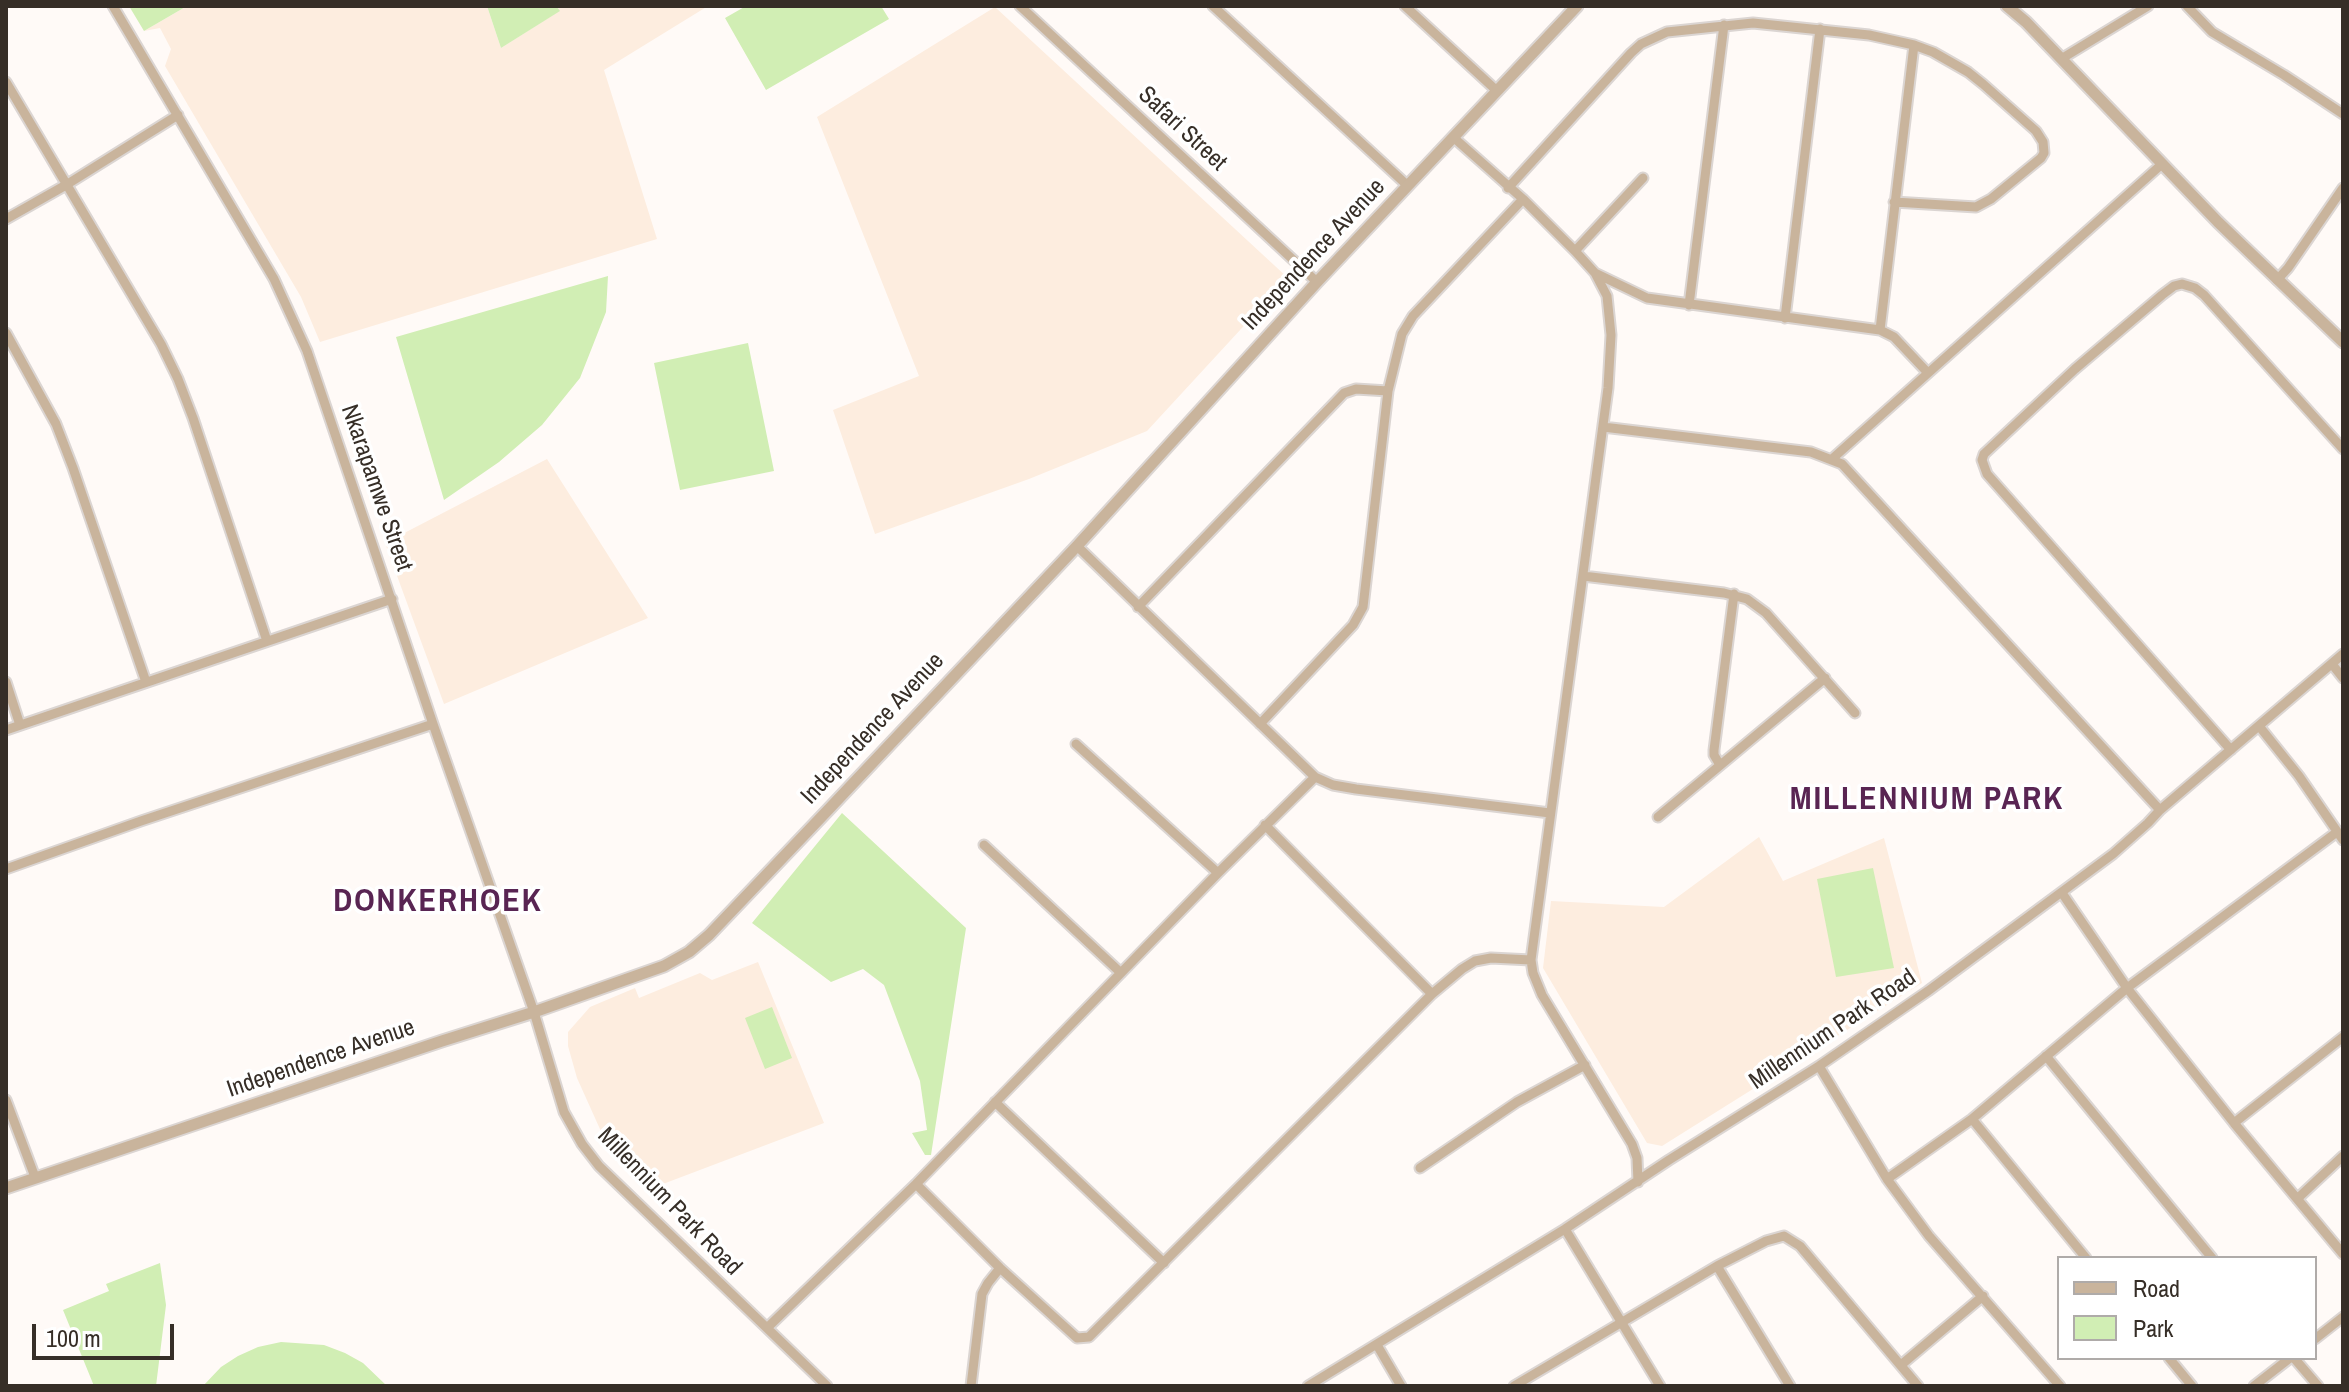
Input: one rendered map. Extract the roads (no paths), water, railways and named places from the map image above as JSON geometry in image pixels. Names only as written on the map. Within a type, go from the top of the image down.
[{"type":"street","name":"Nkarapamwe Street","points":[[113,6],[274,279],[302,339],[534,1012]]},
{"type":"street","name":"Safari Street","points":[[1020,6],[1032,10],[1317,282]]},
{"type":"street","points":[[1213,6],[1408,186]]},
{"type":"street","points":[[1405,6],[1497,91]]},
{"type":"street","name":"Independence Avenue","points":[[7,1187],[534,1012],[664,966],[699,943],[1077,546],[1317,282],[1577,6]]},
{"type":"street","points":[[2007,6],[2277,280],[2343,342]]},
{"type":"street","points":[[2061,59],[2148,6]]},
{"type":"street","points":[[2187,6],[2212,32],[2343,114]]},
{"type":"street","points":[[1508,188],[1641,44],[1667,32],[1753,23],[1869,35],[1914,45],[1952,62],[1983,84],[2036,131],[2043,142],[2041,158],[1991,199],[1976,207],[1894,202]]},
{"type":"street","points":[[1689,305],[1724,25]]},
{"type":"street","points":[[1785,318],[1820,29]]},
{"type":"street","points":[[1880,330],[1914,45]]},
{"type":"street","points":[[6,82],[161,344],[178,379],[267,641]]},
{"type":"street","points":[[6,219],[178,115]]},
{"type":"street","points":[[1453,137],[1523,199],[1575,251],[1595,273],[1607,296],[1610,320],[1608,388],[1531,960],[1536,984],[1632,1144],[1637,1158],[1638,1182]]},
{"type":"street","points":[[1832,459],[2162,164]]},
{"type":"street","points":[[1575,251],[1643,178]]},
{"type":"street","points":[[2277,280],[2343,188]]},
{"type":"street","points":[[1260,724],[1353,625],[1363,607],[1388,391],[1407,324],[1523,199]]},
{"type":"street","points":[[1595,273],[1647,298],[1880,330],[1894,337],[1928,373]]},
{"type":"street","points":[[2231,750],[1987,474],[1982,460],[1989,448],[2075,369],[2162,295],[2182,284],[2204,295],[2343,449]]},
{"type":"street","points":[[6,333],[56,424],[146,682]]},
{"type":"street","points":[[1138,607],[1344,393],[1356,389],[1388,391]]},
{"type":"street","points":[[1603,427],[1811,452],[1832,459],[1849,470],[2160,810]]},
{"type":"street","points":[[1077,546],[1315,777],[1333,785],[1356,789],[1550,813]]},
{"type":"street","points":[[1583,576],[1734,594],[1747,599],[1766,613],[1855,713]]},
{"type":"street","points":[[1720,765],[1714,750],[1734,594]]},
{"type":"street","points":[[6,730],[392,599]]},
{"type":"street","name":"Millennium Park Road","points":[[1308,1386],[1565,1229],[1819,1066],[1928,991],[2113,854],[2343,654]]},
{"type":"street","points":[[2332,664],[2343,678]]},
{"type":"street","points":[[1658,817],[1825,678]]},
{"type":"street","points":[[6,682],[20,725]]},
{"type":"street","points":[[6,869],[433,724]]},
{"type":"street","points":[[1887,1179],[1972,1119],[2127,988],[2340,836],[2299,776],[2259,726]]},
{"type":"street","points":[[1076,744],[1218,873]]},
{"type":"street","points":[[767,1328],[916,1184],[1315,777]]},
{"type":"street","points":[[1265,825],[1432,994]]},
{"type":"street","points":[[984,845],[1121,973]]},
{"type":"street","points":[[2062,893],[2127,988],[2343,1254]]},
{"type":"street","points":[[916,1184],[1000,1268],[1080,1339],[1094,1335],[1432,994],[1475,961],[1491,958],[1531,960]]},
{"type":"street","name":"Millennium Park Road","points":[[534,1012],[564,1112],[599,1166],[827,1386]]},
{"type":"street","points":[[2234,1123],[2343,1037]]},
{"type":"street","points":[[2046,1056],[2210,1256]]},
{"type":"street","points":[[1420,1168],[1517,1102],[1585,1065]]},
{"type":"street","points":[[1819,1066],[1887,1179],[1929,1236],[2060,1386]]},
{"type":"street","points":[[6,1100],[35,1177]]},
{"type":"street","points":[[995,1102],[1164,1263]]},
{"type":"street","points":[[1972,1119],[2084,1256]]},
{"type":"street","points":[[2297,1199],[2343,1156]]},
{"type":"street","points":[[1565,1229],[1660,1386]]},
{"type":"street","points":[[1514,1386],[1717,1266],[1784,1236],[1793,1240],[1918,1386]]},
{"type":"street","points":[[1717,1266],[1790,1386]]},
{"type":"street","points":[[971,1386],[982,1294],[1000,1268]]},
{"type":"street","points":[[1901,1365],[1983,1296]]},
{"type":"street","points":[[2317,1337],[2343,1317]]},
{"type":"street","points":[[1377,1345],[1401,1386]]},
{"type":"street","points":[[2171,1360],[2192,1386]]},
{"type":"street","points":[[2254,1386],[2289,1360]]},
{"type":"street","points":[[2294,1360],[2318,1386]]},
{"type":"district","name":"MILLENNIUM PARK","points":[[1927,800]]},
{"type":"district","name":"DONKERHOEK","points":[[438,902]]}]
